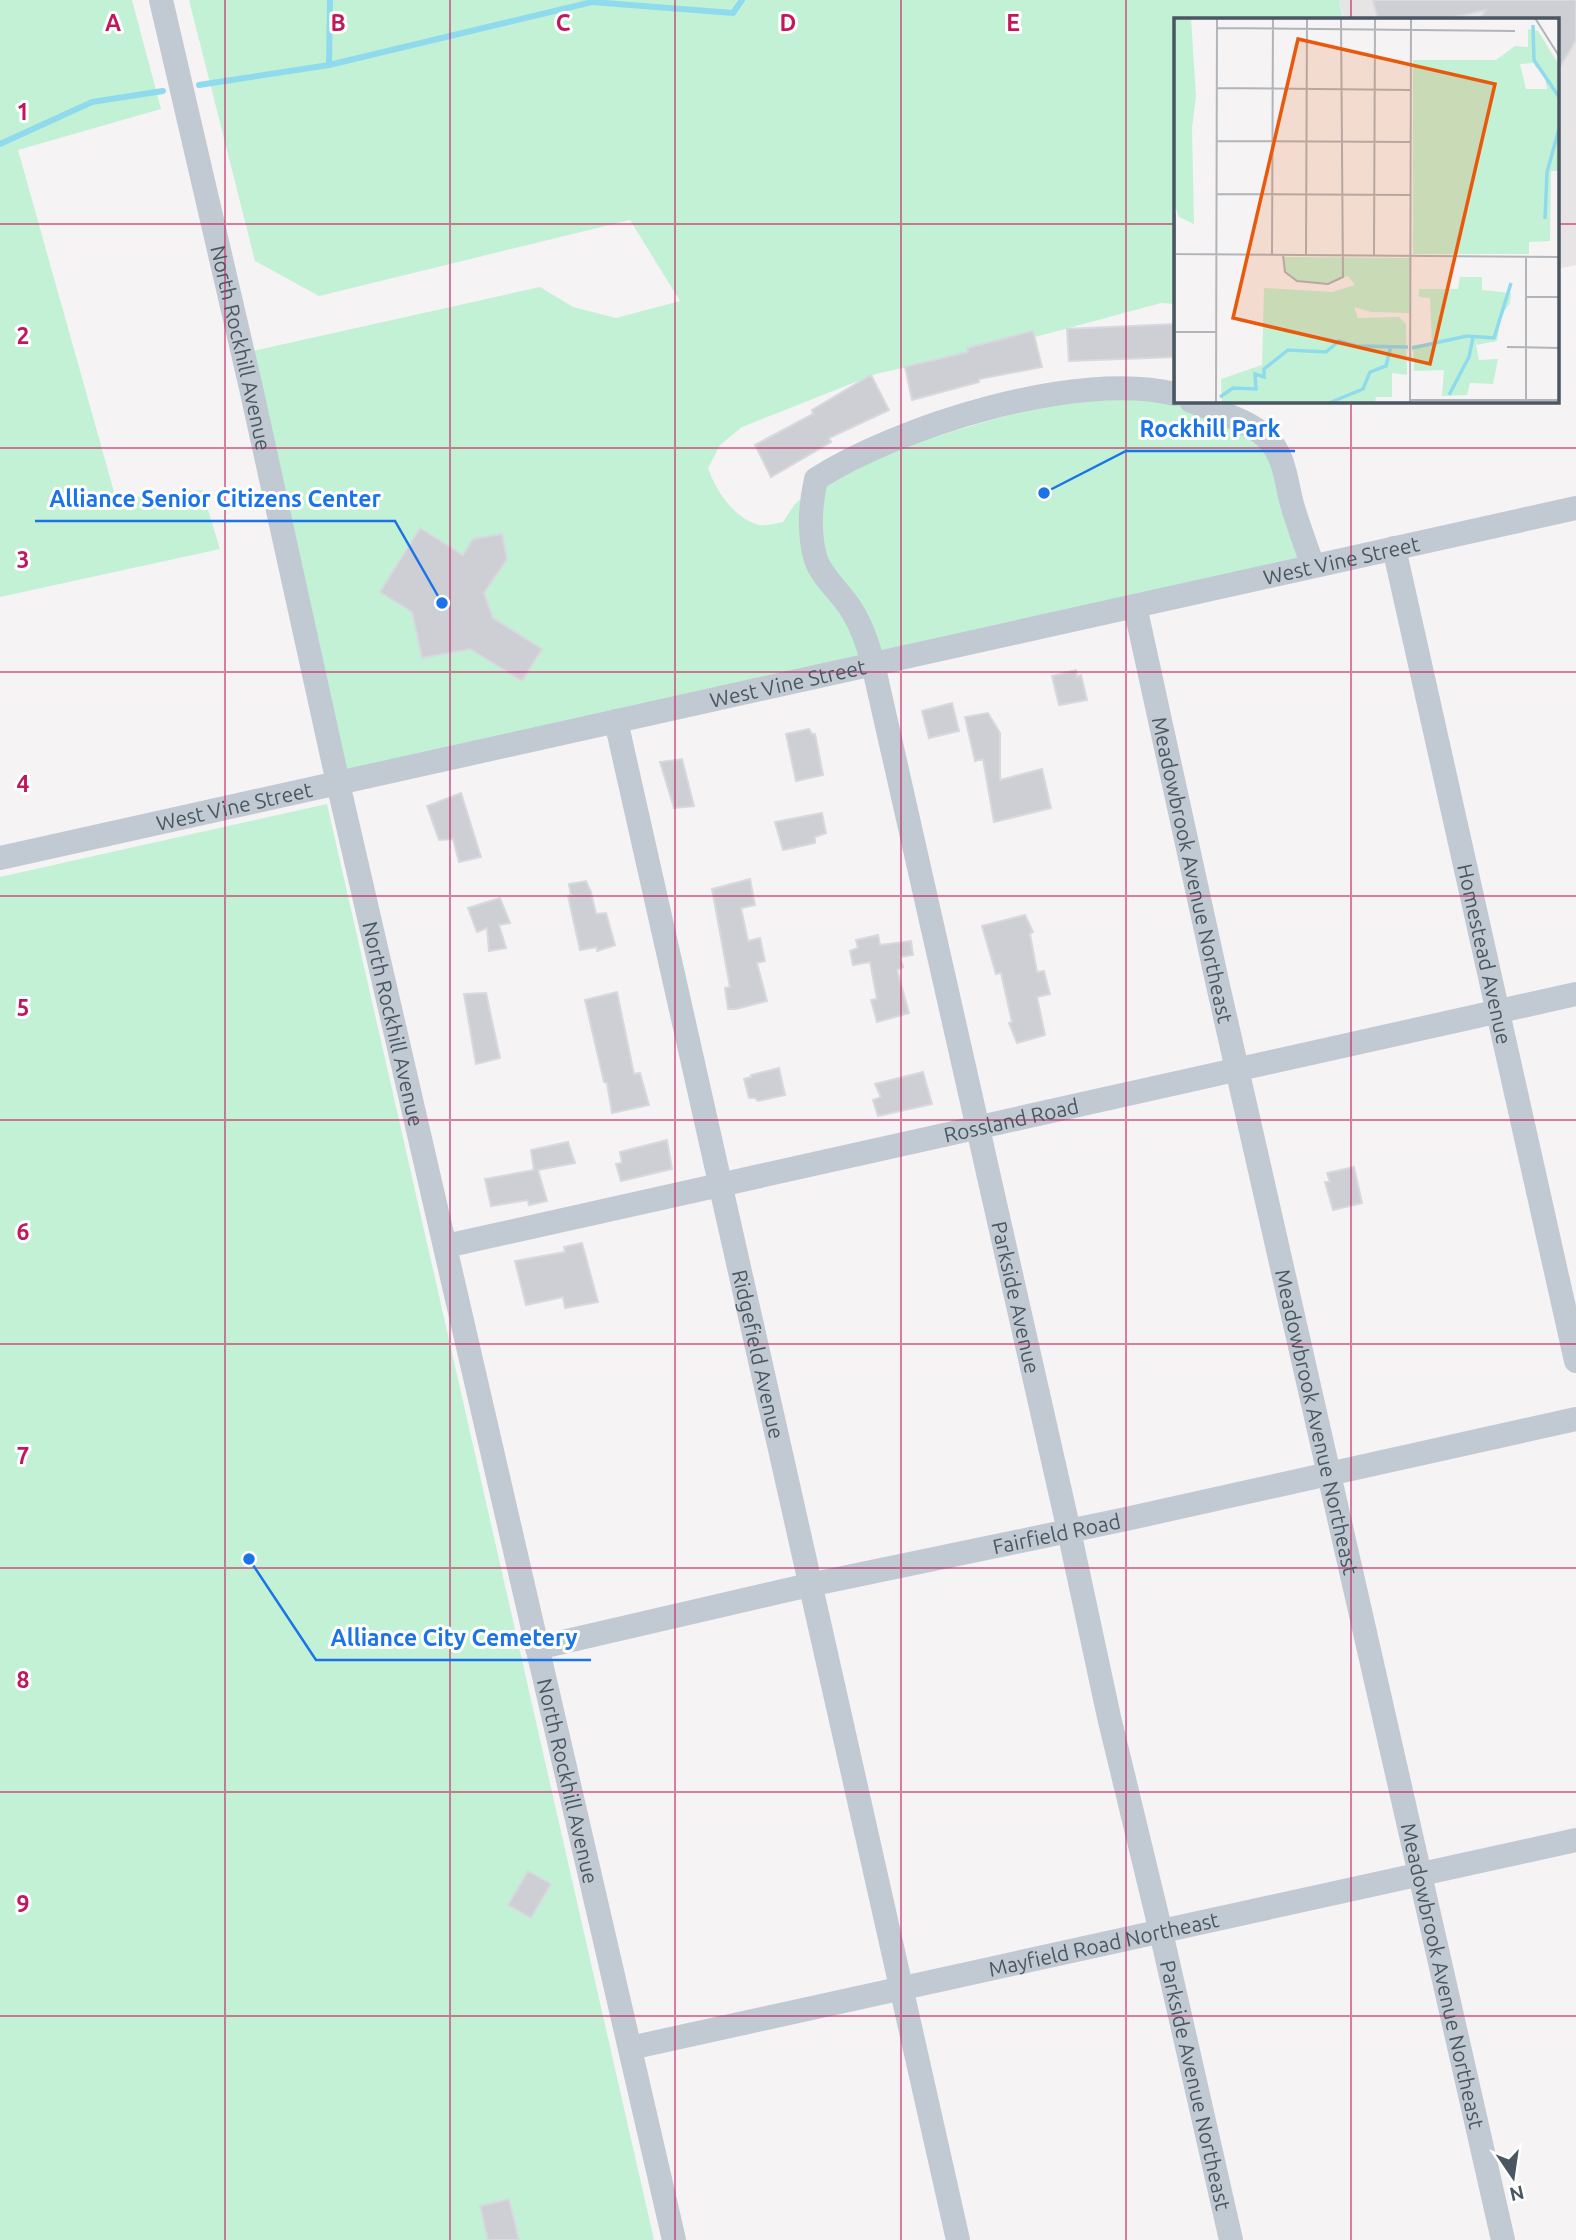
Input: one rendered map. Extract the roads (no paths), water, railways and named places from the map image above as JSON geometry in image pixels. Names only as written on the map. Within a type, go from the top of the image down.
[{"type":"street","name":"North Rockhill Avenue","points":[[161,0],[251,388],[338,783],[674,2240]]},
{"type":"street","name":"Parkside Avenue","points":[[1161,1932],[1110,1717],[873,664],[865,634],[852,610],[817,562],[811,535],[811,503],[816,479],[859,454],[921,428],[1053,394],[1144,390],[1174,394]]},
{"type":"street","points":[[1193,402],[1251,428],[1275,448],[1313,566]]},
{"type":"street","name":"West Vine Street","points":[[0,858],[1576,508]]},
{"type":"street","name":"Homestead Avenue","points":[[1394,548],[1576,1361]]},
{"type":"street","name":"Meadowbrook Avenue Northeast","points":[[1135,606],[1328,1474],[1503,2240]]},
{"type":"street","name":"Ridgefield Avenue","points":[[616,721],[958,2240]]},
{"type":"street","name":"Rossland Road","points":[[446,1246],[1576,994]]},
{"type":"street","name":"Fairfield Road","points":[[537,1648],[809,1585],[1069,1531],[1576,1419]]},
{"type":"street","name":"Mayfield Road Northeast","points":[[630,2048],[1576,1840]]},
{"type":"street","name":"Parkside Avenue Northeast","points":[[1161,1932],[1230,2240]]},
{"type":"waterway","points":[[329,65],[330,0]]},
{"type":"waterway","points":[[199,85],[329,65],[592,2],[733,13],[742,0]]},
{"type":"waterway","points":[[0,144],[92,102],[163,91]]},
{"type":"place","name":"Rockhill Park","points":[[1044,493]]},
{"type":"place","name":"Alliance Senior Citizens Center","points":[[442,603]]},
{"type":"place","name":"Alliance City Cemetery","points":[[249,1559]]}]
